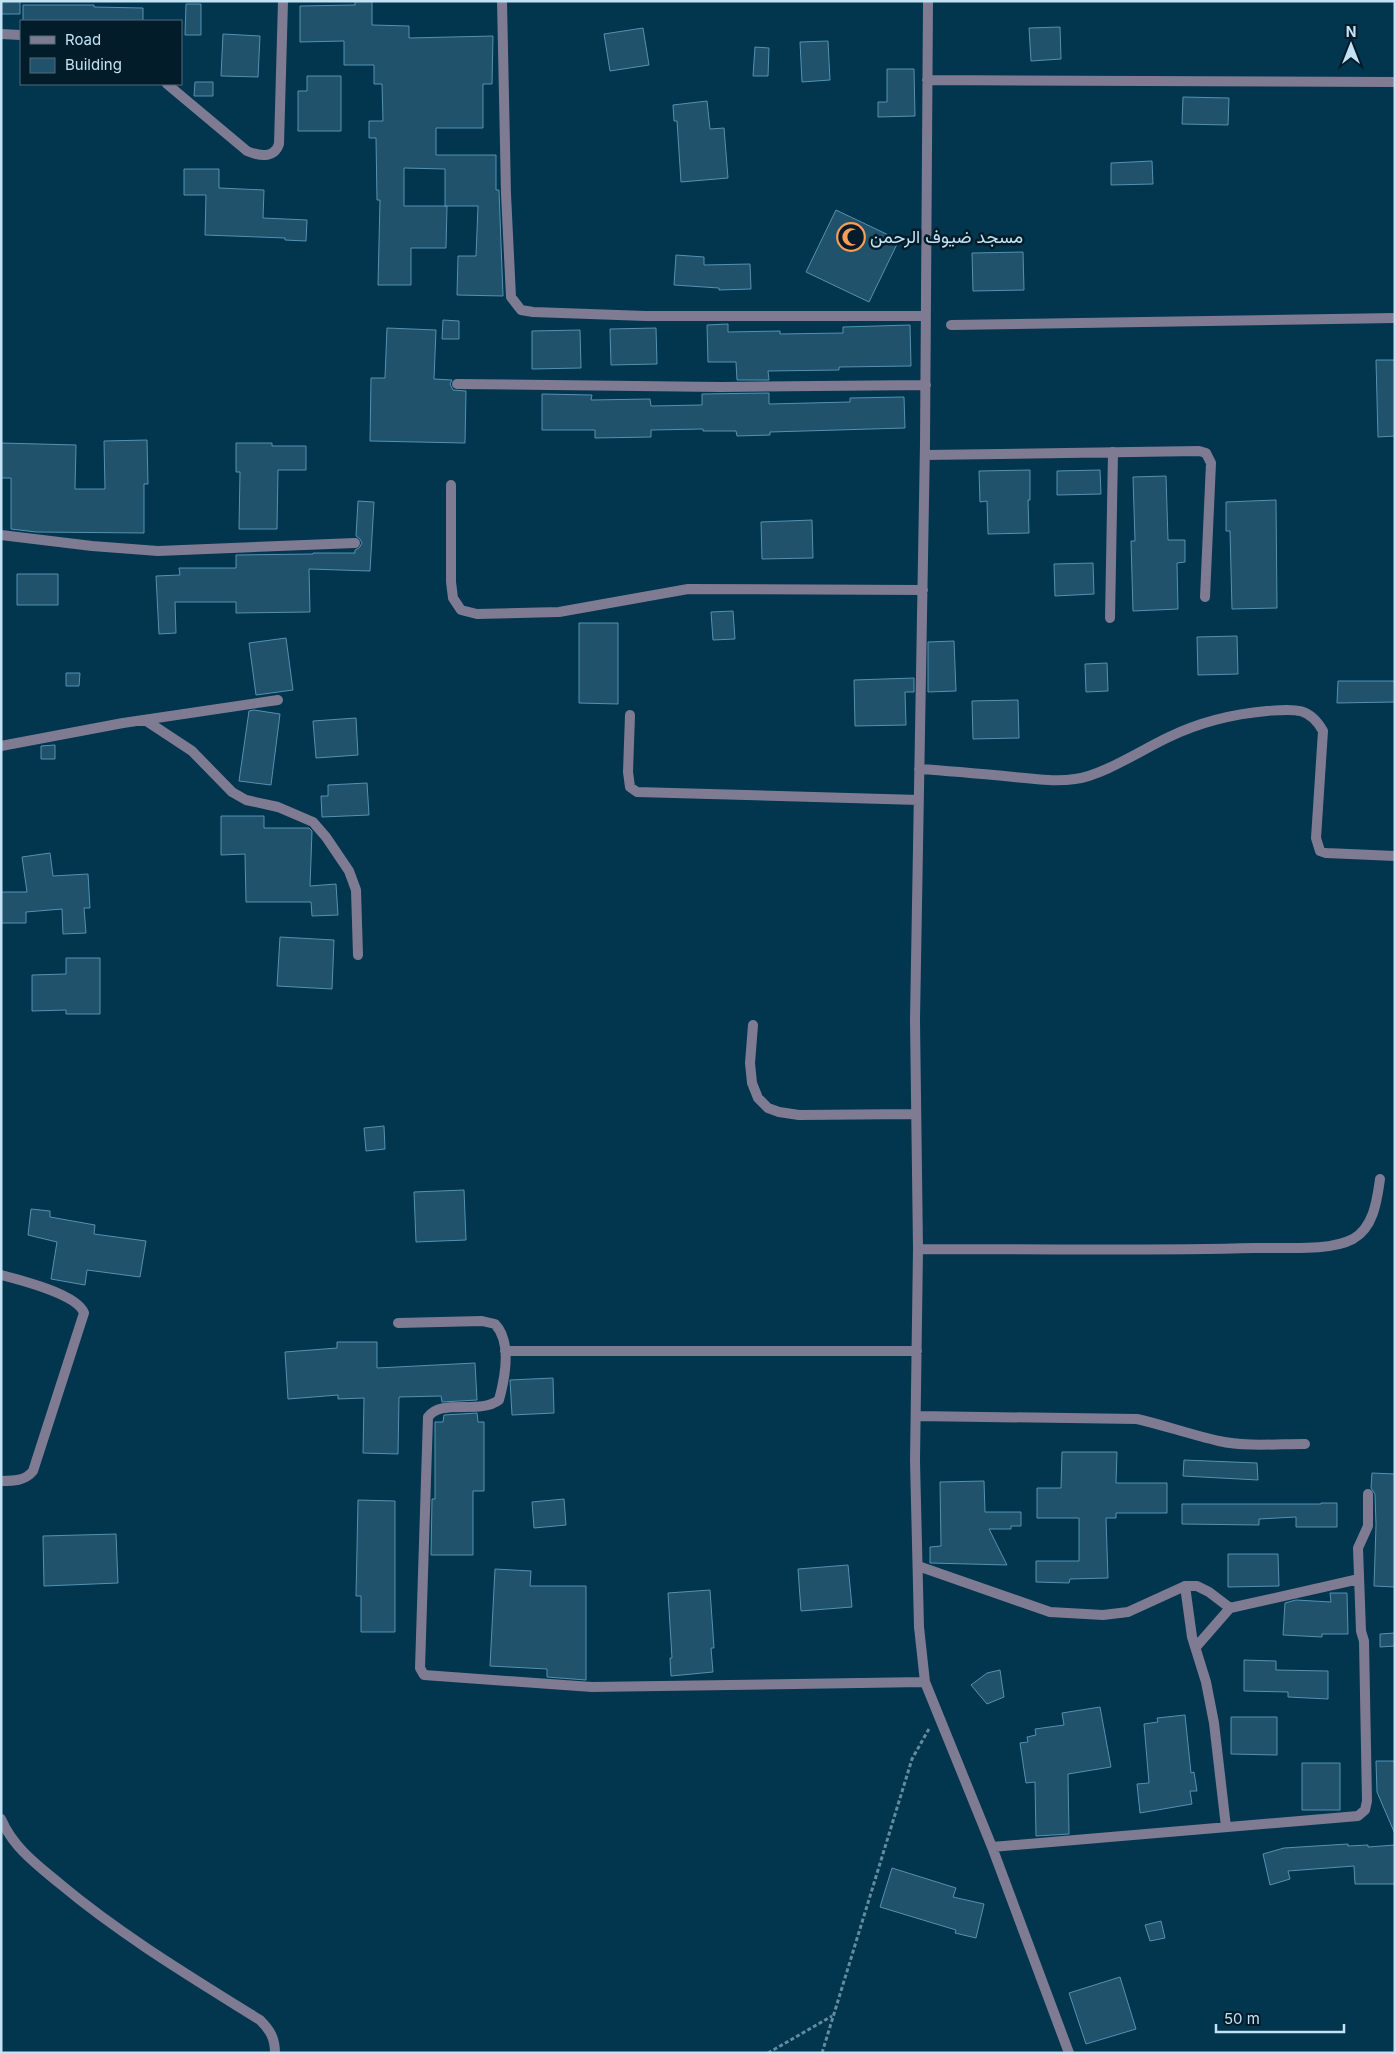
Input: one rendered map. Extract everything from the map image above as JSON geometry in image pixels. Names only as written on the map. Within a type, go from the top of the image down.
[{"type":"street","points":[[168,85],[247,151],[257,155],[273,153],[279,144],[283,1]]},
{"type":"street","points":[[502,1],[506,194],[511,297],[521,310],[646,316],[926,316]]},
{"type":"street","points":[[928,1],[926,385],[915,1020],[918,1249],[916,1416],[919,1627],[925,1682],[992,1847],[1069,2053]]},
{"type":"street","points":[[1,34],[20,35]]},
{"type":"street","points":[[927,80],[1395,82]]},
{"type":"street","points":[[951,325],[1395,318]]},
{"type":"street","points":[[457,384],[721,387],[926,385]]},
{"type":"street","points":[[925,455],[1199,451],[1206,453],[1211,464],[1205,597]]},
{"type":"street","points":[[1110,618],[1113,452]]},
{"type":"street","points":[[452,486],[451,582],[453,598],[461,610],[477,614],[559,612],[688,589],[922,590]]},
{"type":"street","points":[[1,535],[92,546],[158,551],[355,543]]},
{"type":"street","points":[[1,746],[145,720],[278,700]]},
{"type":"street","points":[[920,769],[1053,780],[1077,779],[1108,768],[1169,736],[1202,724],[1238,713],[1289,709],[1309,713],[1316,718],[1322,731],[1316,838],[1320,851],[1326,853],[1395,856]]},
{"type":"street","points":[[630,715],[628,772],[630,788],[637,792],[919,800]]},
{"type":"street","points":[[145,720],[192,751],[232,792],[246,800],[278,807],[313,822],[326,837],[349,872],[356,890],[358,955]]},
{"type":"street","points":[[753,1025],[750,1063],[752,1083],[758,1098],[768,1108],[799,1115],[916,1114]]},
{"type":"street","points":[[918,1249],[1220,1249],[1334,1246],[1354,1238],[1365,1228],[1376,1209],[1380,1179]]},
{"type":"street","points":[[1,1275],[36,1284],[76,1302],[84,1313],[33,1471],[29,1476],[22,1479],[1,1481]]},
{"type":"street","points":[[398,1323],[482,1321],[495,1324],[503,1337],[505,1351],[499,1400],[493,1405],[479,1408],[439,1408],[432,1411],[428,1417],[420,1668],[424,1675],[592,1687],[925,1682]]},
{"type":"street","points":[[505,1351],[917,1351]]},
{"type":"street","points":[[916,1416],[1136,1419],[1237,1444],[1305,1444]]},
{"type":"street","points":[[992,1847],[1358,1816],[1365,1810],[1368,1801],[1364,1641],[1361,1631],[1362,1612],[1358,1548],[1368,1526],[1368,1494]]},
{"type":"street","points":[[918,1566],[1050,1612],[1102,1615],[1128,1612],[1185,1586],[1197,1586],[1209,1592],[1230,1608]]},
{"type":"street","points":[[1196,1647],[1230,1608],[1359,1579]]},
{"type":"street","points":[[1185,1586],[1192,1637],[1214,1723],[1226,1827]]},
{"type":"street","points":[[1,1819],[7,1834],[23,1854],[86,1905],[164,1960],[260,2020],[273,2036],[275,2053]]},
{"type":"path","points":[[822,2053],[912,1759],[938,1713]]},
{"type":"path","points":[[768,2053],[833,2016]]},
{"type":"building","points":[[1,1],[20,1],[20,14],[1,14]]},
{"type":"building","points":[[355,1],[372,1],[372,25],[409,26],[409,38],[493,36],[492,84],[483,84],[483,128],[436,128],[436,155],[496,155],[496,190],[499,190],[503,296],[457,295],[458,256],[476,256],[478,206],[447,206],[446,248],[411,248],[411,285],[378,285],[380,200],[377,200],[376,138],[369,138],[369,121],[383,121],[382,84],[374,84],[374,65],[344,65],[344,41],[300,42],[300,6],[355,5]],"holes":[[[404,168],[445,169],[445,206],[404,206]]]},
{"type":"building","points":[[186,4],[201,4],[201,35],[185,35]]},
{"type":"building","points":[[23,5],[94,5],[94,7],[143,8],[143,20],[23,20]]},
{"type":"building","points":[[1060,27],[1061,59],[1031,61],[1029,28]]},
{"type":"building","points":[[643,28],[649,65],[610,71],[604,34]]},
{"type":"building","points":[[223,34],[260,36],[258,77],[221,76]]},
{"type":"building","points":[[828,41],[830,80],[802,82],[800,42]]},
{"type":"building","points":[[755,47],[769,48],[768,76],[753,76]]},
{"type":"building","points":[[887,69],[914,69],[915,116],[878,117],[878,102],[887,102]]},
{"type":"building","points":[[307,76],[341,76],[341,131],[298,131],[298,91],[307,91]]},
{"type":"building","points":[[195,82],[213,82],[213,96],[194,96]]},
{"type":"building","points":[[1183,97],[1229,98],[1228,125],[1182,124]]},
{"type":"building","points":[[707,101],[710,129],[724,128],[728,178],[681,182],[677,121],[674,121],[673,105]]},
{"type":"building","points":[[1152,161],[1153,184],[1111,185],[1111,163]]},
{"type":"building","points":[[184,169],[219,169],[219,188],[264,190],[263,218],[307,220],[306,241],[285,240],[285,238],[205,235],[206,195],[184,195]]},
{"type":"building","points":[[836,210],[899,240],[869,302],[806,272]]},
{"type":"building","points":[[1023,252],[1024,290],[973,291],[972,253]]},
{"type":"building","points":[[676,255],[704,257],[704,265],[750,264],[751,289],[719,290],[719,288],[674,285]]},
{"type":"building","points":[[443,320],[459,321],[459,339],[442,339]]},
{"type":"building","points":[[728,324],[728,332],[780,331],[780,334],[843,333],[843,327],[910,325],[911,366],[839,367],[839,370],[768,371],[769,380],[737,380],[736,362],[708,362],[707,325]]},
{"type":"building","points":[[387,328],[436,330],[434,379],[452,380],[450,384],[453,390],[466,391],[465,443],[370,441],[371,378],[385,378]]},
{"type":"building","points":[[656,328],[657,364],[611,365],[610,329]]},
{"type":"building","points":[[580,330],[581,368],[532,369],[532,331]]},
{"type":"building","points":[[1376,360],[1395,360],[1395,436],[1378,437]]},
{"type":"building","points":[[769,393],[769,404],[850,402],[850,398],[904,397],[905,428],[770,432],[770,435],[737,436],[736,431],[703,431],[703,429],[651,430],[651,437],[595,438],[595,430],[542,430],[542,394],[592,395],[591,400],[650,399],[651,406],[702,405],[702,394]]},
{"type":"building","points":[[147,440],[148,484],[144,484],[144,533],[36,532],[11,529],[11,478],[1,478],[1,443],[76,445],[75,489],[105,489],[104,441]]},
{"type":"building","points":[[236,443],[272,443],[272,446],[306,446],[306,470],[278,470],[277,529],[239,529],[240,472],[236,472]]},
{"type":"building","points":[[1030,470],[1030,500],[1028,500],[1029,533],[988,534],[987,501],[980,502],[979,471]]},
{"type":"building","points":[[1100,470],[1101,494],[1057,495],[1057,471]]},
{"type":"building","points":[[1166,476],[1168,540],[1185,540],[1185,562],[1177,563],[1178,609],[1133,611],[1131,541],[1135,541],[1133,477]]},
{"type":"building","points":[[1276,500],[1277,608],[1232,609],[1230,531],[1226,531],[1226,502]]},
{"type":"building","points":[[358,501],[374,502],[370,571],[309,569],[310,612],[236,613],[236,602],[175,602],[176,633],[159,634],[156,576],[180,575],[179,568],[236,568],[236,555],[355,553],[355,550],[362,543],[356,536]]},
{"type":"building","points":[[812,520],[813,558],[762,559],[761,522]]},
{"type":"building","points":[[1093,563],[1094,594],[1055,596],[1054,564]]},
{"type":"building","points":[[17,574],[58,574],[58,605],[17,605]]},
{"type":"building","points":[[733,611],[735,639],[713,640],[711,612]]},
{"type":"building","points":[[579,623],[618,623],[618,704],[579,703]]},
{"type":"building","points":[[1237,636],[1238,674],[1198,675],[1197,637]]},
{"type":"building","points":[[286,638],[293,690],[256,695],[249,643]]},
{"type":"building","points":[[954,641],[956,691],[928,692],[928,642]]},
{"type":"building","points":[[1107,663],[1108,691],[1086,692],[1085,664]]},
{"type":"building","points":[[66,673],[80,673],[79,686],[66,686]]},
{"type":"building","points":[[914,678],[914,692],[905,692],[906,725],[855,726],[854,680]]},
{"type":"building","points":[[1338,681],[1395,681],[1395,702],[1337,703]]},
{"type":"building","points":[[1018,700],[1019,738],[973,739],[972,701]]},
{"type":"building","points":[[249,711],[280,714],[271,785],[239,781]]},
{"type":"building","points":[[356,718],[358,755],[316,758],[313,721]]},
{"type":"building","points":[[55,745],[55,759],[41,759],[41,746]]},
{"type":"building","points":[[367,783],[369,815],[322,817],[321,796],[328,796],[328,785]]},
{"type":"building","points":[[221,816],[264,816],[264,828],[309,828],[312,831],[310,886],[336,884],[338,915],[312,916],[311,902],[246,902],[245,854],[221,855]]},
{"type":"building","points":[[50,853],[53,876],[88,874],[90,908],[84,908],[86,933],[63,934],[62,909],[26,912],[26,923],[1,923],[1,892],[27,892],[22,857]]},
{"type":"building","points":[[280,937],[334,940],[332,989],[277,986]]},
{"type":"building","points":[[66,958],[100,958],[100,1014],[66,1014],[66,1010],[32,1011],[32,975],[66,974]]},
{"type":"building","points":[[384,1126],[385,1149],[366,1151],[364,1128]]},
{"type":"building","points":[[464,1190],[466,1240],[416,1242],[414,1192]]},
{"type":"building","points":[[31,1209],[50,1211],[50,1217],[95,1225],[94,1234],[146,1241],[140,1277],[87,1270],[85,1285],[51,1279],[57,1242],[28,1235]]},
{"type":"building","points":[[337,1342],[377,1342],[377,1368],[475,1363],[477,1400],[442,1402],[441,1396],[399,1397],[398,1454],[363,1453],[364,1398],[338,1399],[338,1395],[288,1399],[285,1352],[337,1348]]},
{"type":"building","points":[[553,1378],[554,1413],[512,1415],[510,1380]]},
{"type":"building","points":[[477,1413],[478,1422],[484,1422],[484,1491],[473,1491],[473,1555],[431,1555],[432,1499],[435,1499],[435,1422],[443,1422],[444,1415]]},
{"type":"building","points":[[1062,1452],[1117,1452],[1116,1483],[1167,1483],[1167,1513],[1116,1513],[1116,1518],[1106,1518],[1108,1578],[1070,1579],[1069,1583],[1036,1582],[1036,1561],[1079,1561],[1079,1518],[1037,1518],[1037,1488],[1061,1488]]},
{"type":"building","points":[[1184,1460],[1257,1463],[1258,1480],[1183,1476]]},
{"type":"building","points":[[1372,1473],[1395,1474],[1395,1587],[1374,1586],[1376,1525],[1375,1494],[1371,1488]]},
{"type":"building","points":[[984,1481],[985,1512],[1021,1512],[1021,1526],[1011,1526],[1011,1529],[989,1529],[1007,1565],[930,1563],[930,1547],[941,1546],[940,1482]]},
{"type":"building","points":[[564,1499],[566,1525],[534,1528],[532,1502]]},
{"type":"building","points":[[358,1500],[395,1501],[395,1632],[361,1632],[361,1596],[356,1596]]},
{"type":"building","points":[[1337,1503],[1337,1527],[1296,1527],[1296,1517],[1259,1519],[1259,1525],[1182,1524],[1182,1504]]},
{"type":"building","points":[[116,1534],[118,1583],[44,1586],[43,1536]]},
{"type":"building","points":[[1228,1554],[1278,1554],[1279,1586],[1228,1587]]},
{"type":"building","points":[[848,1565],[852,1607],[801,1611],[798,1569]]},
{"type":"building","points":[[495,1569],[531,1571],[530,1586],[586,1586],[586,1680],[547,1677],[547,1669],[490,1666]]},
{"type":"building","points":[[710,1590],[714,1648],[711,1648],[713,1672],[671,1676],[670,1658],[672,1658],[668,1593]]},
{"type":"building","points":[[1330,1593],[1347,1593],[1348,1634],[1322,1634],[1322,1637],[1283,1635],[1285,1603],[1296,1600],[1331,1602]]},
{"type":"building","points":[[1395,1633],[1395,1646],[1380,1647],[1380,1634]]},
{"type":"building","points":[[1244,1660],[1276,1661],[1276,1670],[1328,1671],[1328,1699],[1288,1697],[1288,1692],[1244,1691]]},
{"type":"building","points":[[1000,1670],[1004,1697],[987,1704],[971,1685],[987,1673]]},
{"type":"building","points":[[1100,1707],[1111,1767],[1068,1774],[1069,1834],[1036,1836],[1035,1782],[1026,1783],[1020,1743],[1028,1742],[1027,1737],[1036,1735],[1035,1729],[1064,1725],[1062,1713]]},
{"type":"building","points":[[1185,1715],[1191,1773],[1194,1772],[1197,1791],[1190,1791],[1192,1804],[1140,1813],[1137,1784],[1149,1783],[1144,1724],[1158,1722],[1157,1718]]},
{"type":"building","points":[[1231,1717],[1277,1717],[1277,1755],[1231,1754]]},
{"type":"building","points":[[1376,1761],[1395,1761],[1395,1834],[1377,1792]]},
{"type":"building","points":[[1302,1763],[1340,1763],[1340,1810],[1302,1810]]},
{"type":"building","points":[[1348,1844],[1348,1846],[1368,1845],[1368,1847],[1395,1845],[1395,1884],[1355,1884],[1354,1866],[1288,1871],[1290,1879],[1270,1885],[1263,1854],[1284,1848]]},
{"type":"building","points":[[892,1868],[956,1888],[953,1897],[984,1904],[976,1938],[955,1933],[956,1930],[880,1907]]},
{"type":"building","points":[[1161,1921],[1165,1938],[1150,1941],[1145,1925]]},
{"type":"building","points":[[1120,1977],[1136,2029],[1086,2044],[1069,1993]]},
{"type":"place","name":"مسجد ضيوف الرحمن","points":[[851,237]]}]
